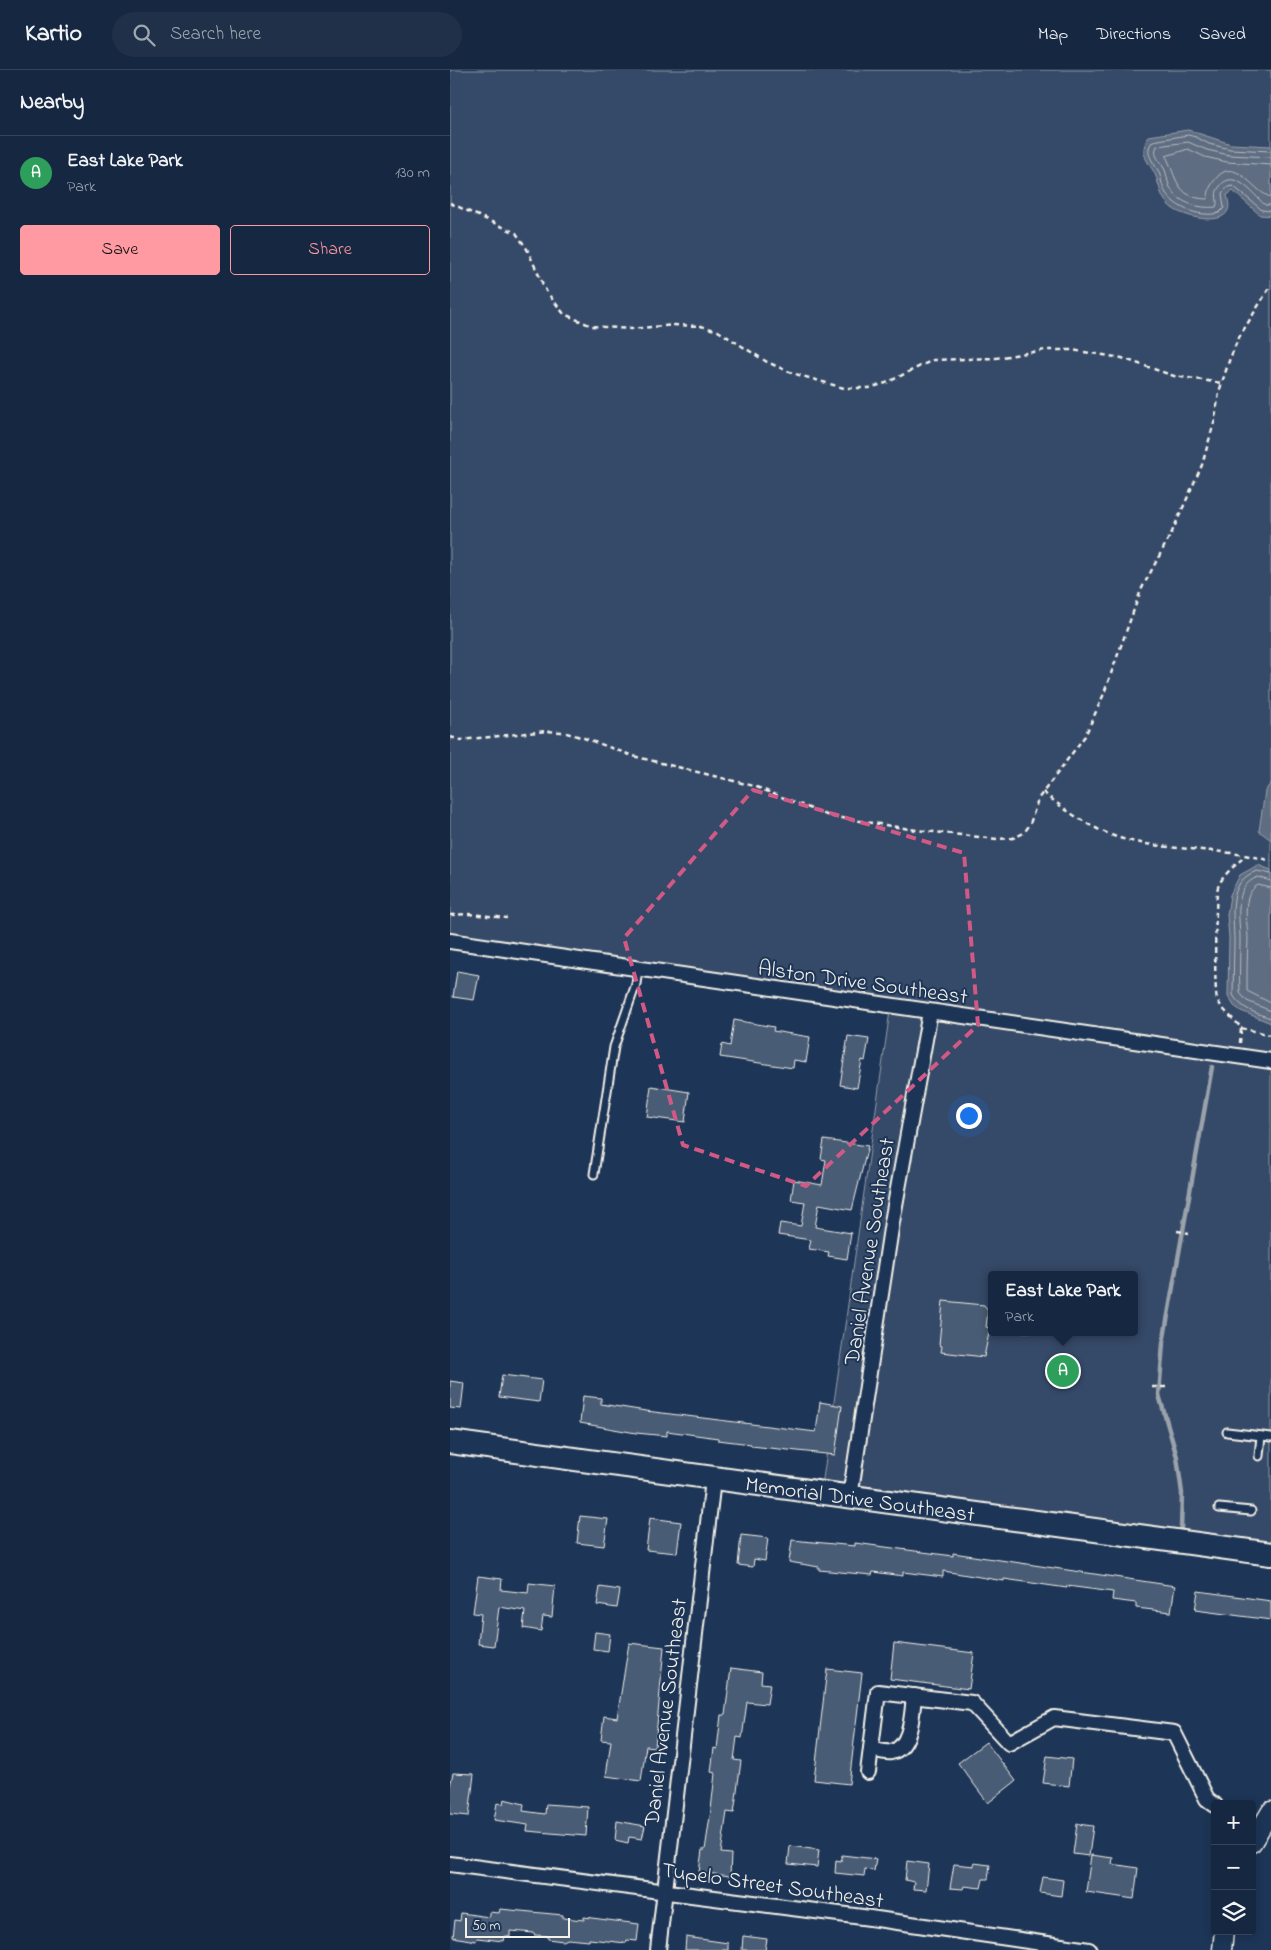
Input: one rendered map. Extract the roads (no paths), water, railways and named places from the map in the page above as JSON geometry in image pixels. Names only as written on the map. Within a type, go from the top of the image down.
[{"type":"main road","name":"Memorial Drive Southeast","points":[[450,1442],[554,1455],[713,1480],[1271,1554]]},
{"type":"street","name":"Alston Drive Southeast","points":[[450,941],[1271,1062]]},
{"type":"street","name":"Daniel Avenue Southeast","points":[[850,1497],[892,1222],[930,1012]]},
{"type":"street","name":"Daniel Avenue Southeast","points":[[658,1950],[713,1480]]},
{"type":"street","points":[[868,1772],[878,1692],[972,1703],[1009,1743],[1054,1718],[1174,1733],[1206,1799],[1211,1802]]},
{"type":"street","points":[[871,1750],[890,1752],[900,1747],[908,1732],[914,1696]]},
{"type":"street","points":[[1256,1833],[1271,1811]]},
{"type":"street","name":"Tupelo Street Southeast","points":[[450,1864],[665,1890],[1089,1950]]},
{"type":"street","points":[[1222,1950],[1224,1935]]},
{"type":"lane","points":[[594,1174],[614,1048],[636,984],[638,970]]},
{"type":"lane","points":[[1227,1432],[1271,1437]]},
{"type":"lane","points":[[1259,1456],[1262,1436]]},
{"type":"lane","points":[[1219,1508],[1251,1512]]},
{"type":"water","points":[[1188,130],[1231,144],[1271,146],[1271,216],[1260,215],[1233,191],[1227,195],[1228,210],[1218,218],[1193,217],[1177,211],[1168,204],[1145,156],[1144,147],[1149,136]]},
{"type":"water","points":[[1271,783],[1271,840],[1259,831],[1265,791]]},
{"type":"water","points":[[1258,865],[1271,870],[1271,1023],[1241,1011],[1234,1006],[1228,996],[1229,937],[1227,915],[1230,895],[1240,875]]},
{"type":"waterway","points":[[1181,1530],[1182,1493],[1177,1457],[1159,1395],[1163,1343],[1212,1067]]},
{"type":"place","name":"East Lake Park","points":[[1063,1371]]}]
